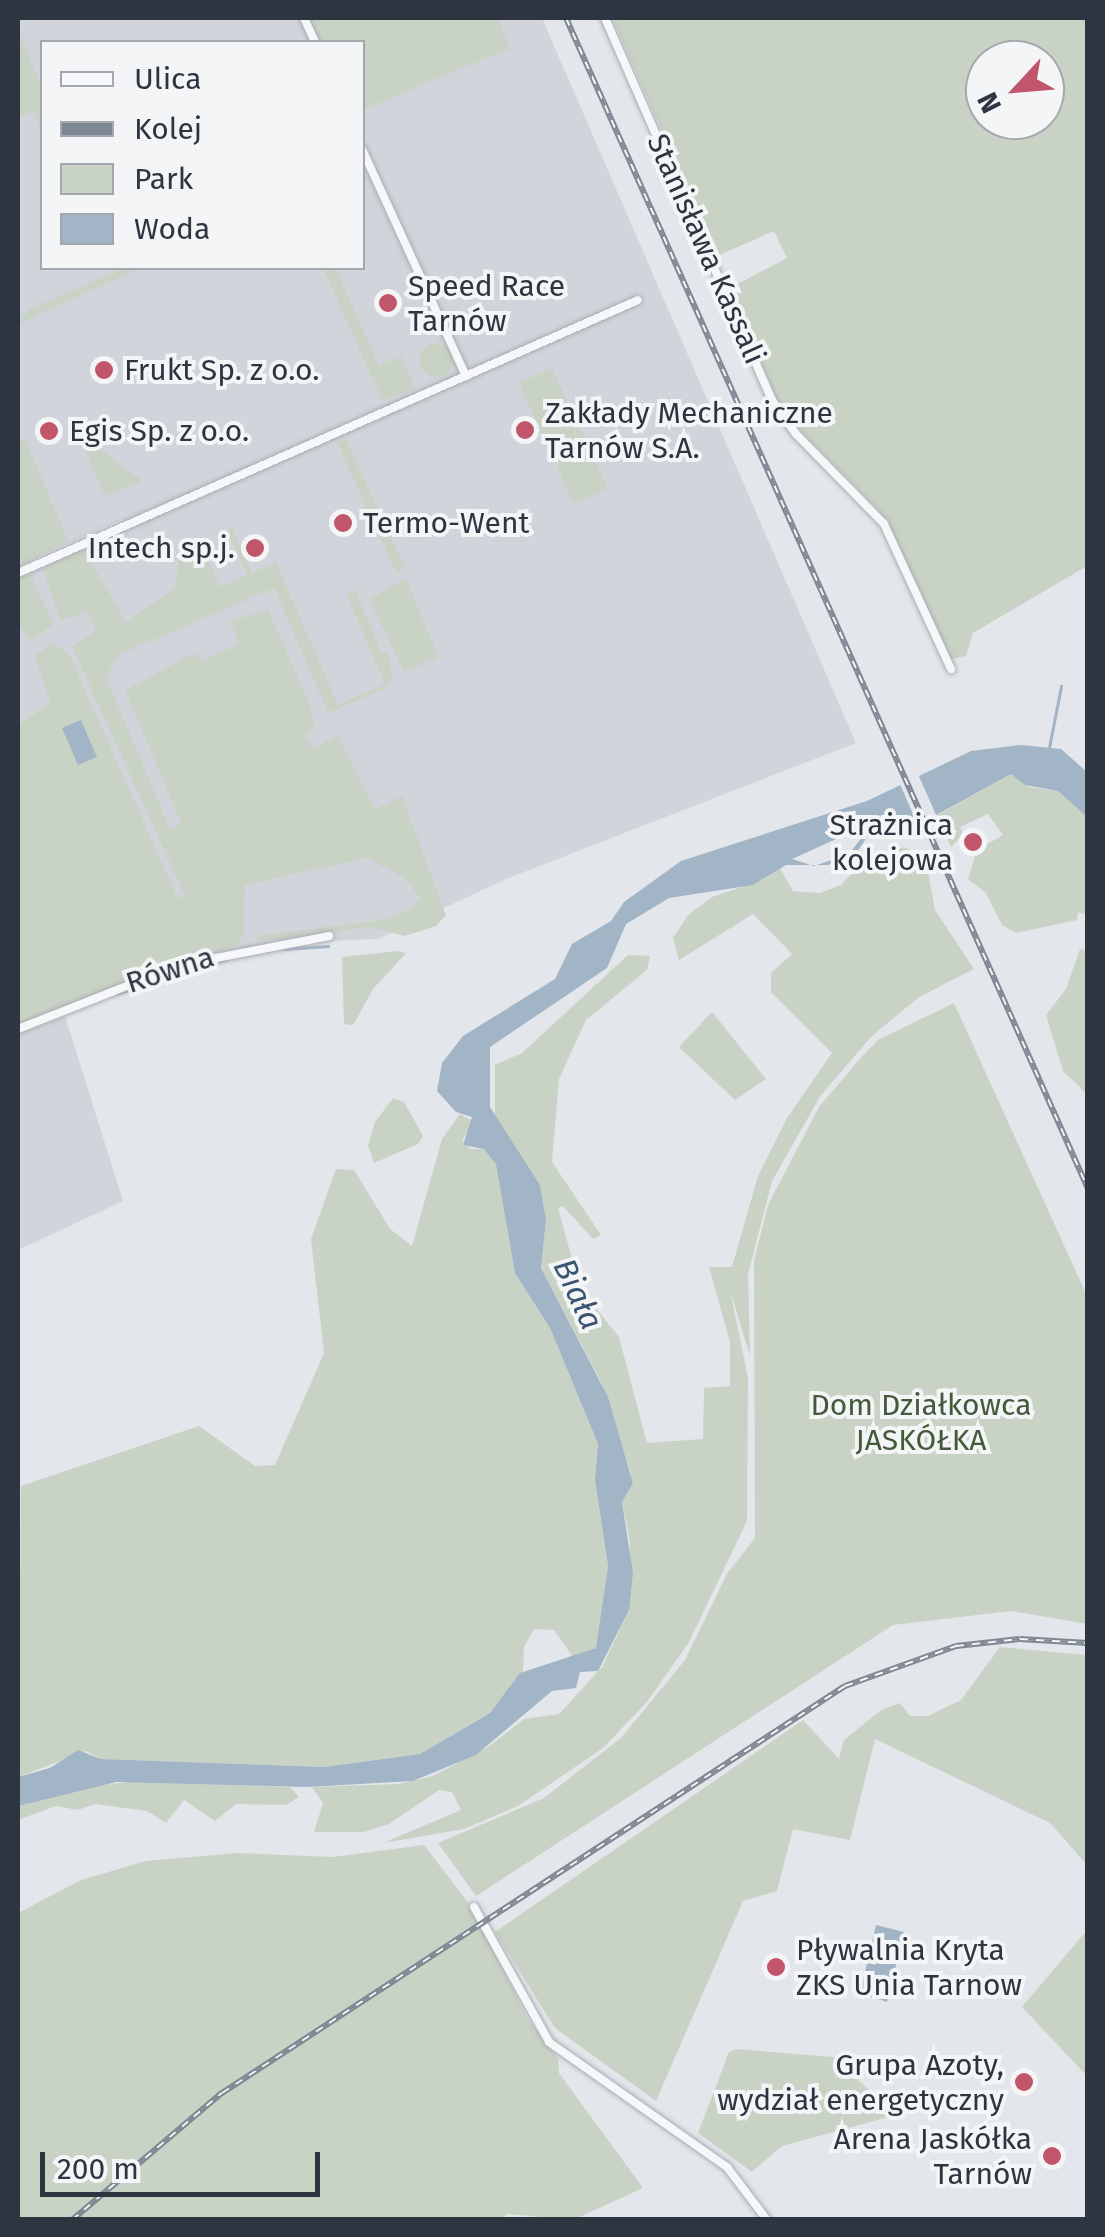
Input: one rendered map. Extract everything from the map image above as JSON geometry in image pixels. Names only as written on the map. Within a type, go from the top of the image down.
[{"type":"street","name":"Stanisława Kassali","points":[[605,18],[772,400],[796,434],[884,524],[950,669]]},
{"type":"street","points":[[365,156],[466,376]]},
{"type":"street","points":[[18,573],[638,300]]},
{"type":"street","name":"Równa","points":[[18,1029],[180,965],[329,936]]},
{"type":"street","points":[[474,1907],[549,2042],[727,2167],[767,2220]]},
{"type":"shaded area","name":"Zakłady Mechaniczne Tarnów S.A.","points":[[18,18],[542,18],[856,743],[506,879],[378,939],[276,943],[157,973],[18,727],[18,579],[128,529],[123,519],[18,566]]},
{"type":"shaded area","points":[[65,1016],[123,1201],[18,1250],[18,1034]]},
{"type":"green space","points":[[308,18],[497,18],[510,48],[365,109],[365,40],[318,40]]},
{"type":"green space","points":[[612,18],[1087,18],[1087,566],[973,633],[966,656],[950,659],[878,509],[784,414],[728,289],[787,258],[774,231],[717,256]]},
{"type":"green space","points":[[18,30],[40,82],[40,129],[33,111],[18,117]]},
{"type":"green space","points":[[118,270],[134,271],[18,324],[28,310]]},
{"type":"green space","points":[[324,270],[337,270],[379,366],[401,356],[416,389],[382,400]]},
{"type":"green space","points":[[436,343],[448,348],[453,360],[448,372],[436,377],[424,372],[419,360],[424,348]]},
{"type":"green space","points":[[552,368],[608,489],[574,504],[519,383]]},
{"type":"green space","points":[[76,431],[142,481],[105,496]]},
{"type":"green space","points":[[25,439],[68,540],[18,568],[18,442]]},
{"type":"green space","points":[[346,439],[405,568],[396,572],[337,443]]},
{"type":"green space","points":[[232,528],[252,573],[276,562],[338,705],[385,684],[346,594],[355,590],[382,654],[388,652],[393,677],[386,688],[328,713],[274,588],[120,654],[106,677],[170,829],[181,823],[125,690],[196,652],[201,661],[239,644],[230,621],[268,610],[311,707],[314,725],[306,738],[314,748],[338,735],[375,809],[402,796],[446,915],[436,926],[405,936],[370,927],[256,942],[257,936],[376,921],[410,910],[420,898],[406,879],[367,858],[245,885],[244,933],[237,945],[18,1024],[18,725],[50,703],[35,656],[51,643],[68,652],[178,899],[185,896],[72,647],[96,630],[87,612],[60,620],[43,568],[110,537],[117,542],[107,544],[111,554],[92,563],[126,622],[175,588],[179,555],[200,542],[220,587],[247,575],[227,531]]},
{"type":"green space","points":[[31,575],[53,624],[31,641],[18,624],[18,577]]},
{"type":"green space","points":[[406,579],[439,657],[404,672],[369,599]]},
{"type":"green space","points":[[1011,774],[1029,787],[1058,791],[1087,817],[1087,914],[1078,913],[1077,920],[1016,933],[1002,925],[986,893],[968,879],[977,850],[1003,835],[988,814],[960,827],[963,834],[951,847],[938,815]]},
{"type":"green space","points":[[904,847],[925,856],[935,910],[974,969],[919,997],[873,1035],[821,1095],[772,1181],[748,1274],[750,1356],[730,1290],[748,1378],[747,1521],[689,1642],[647,1702],[603,1748],[518,1806],[464,1829],[383,1843],[461,1810],[452,1792],[439,1790],[389,1824],[364,1832],[314,1832],[323,1803],[312,1787],[399,1784],[433,1776],[488,1747],[524,1719],[559,1714],[602,1667],[629,1610],[630,1542],[622,1502],[633,1483],[630,1470],[601,1382],[541,1268],[546,1220],[540,1185],[495,1117],[495,1065],[522,1053],[628,955],[650,956],[647,970],[586,1020],[559,1079],[552,1162],[601,1235],[593,1239],[563,1206],[558,1208],[580,1288],[619,1337],[647,1443],[703,1439],[704,1388],[730,1386],[730,1342],[709,1267],[732,1267],[758,1176],[787,1118],[832,1053],[771,992],[771,973],[792,954],[753,914],[679,960],[673,938],[688,915],[712,897],[762,880],[779,867],[793,891],[820,893],[841,885],[863,861]]},
{"type":"green space","points":[[1080,949],[1088,951],[1087,1094],[1063,1071],[1046,1015],[1066,989]]},
{"type":"green space","points":[[406,953],[373,989],[353,1025],[344,1024],[342,957]]},
{"type":"green space","name":"Dom Działkowca JASKÓŁKA","points":[[954,1003],[1087,1296],[1087,1624],[1011,1611],[893,1625],[476,1896],[438,1843],[544,1798],[621,1738],[685,1660],[727,1574],[755,1538],[754,1261],[768,1205],[819,1107],[864,1054],[878,1040]]},
{"type":"green space","points":[[712,1012],[766,1079],[735,1100],[679,1047]]},
{"type":"green space","points":[[393,1098],[404,1102],[423,1136],[418,1144],[374,1163],[368,1145],[375,1122]]},
{"type":"green space","points":[[460,1114],[473,1121],[462,1141],[470,1149],[484,1149],[497,1164],[515,1273],[550,1328],[598,1444],[595,1480],[608,1566],[597,1647],[573,1657],[554,1630],[534,1629],[524,1647],[523,1671],[490,1713],[420,1754],[324,1767],[101,1759],[86,1751],[18,1777],[21,1486],[199,1426],[255,1466],[275,1465],[324,1353],[311,1239],[336,1169],[354,1170],[390,1229],[412,1246],[442,1139]]},
{"type":"green space","points":[[1000,1647],[1087,1655],[1087,1865],[1050,1823],[875,1739],[850,1840],[793,1829],[777,1891],[743,1901],[656,2101],[555,2028],[495,1932],[803,1720],[839,1759],[843,1741],[881,1710],[900,1703],[910,1716],[928,1716],[961,1700]]},
{"type":"green space","points":[[131,1782],[290,1787],[299,1797],[286,1805],[236,1804],[215,1821],[184,1800],[166,1823],[147,1811],[95,1804],[78,1810],[56,1806],[18,1820],[18,1806],[87,1786]]},
{"type":"green space","points":[[424,1845],[470,1905],[529,2021],[558,2058],[559,2073],[643,2188],[573,2220],[507,2214],[499,2220],[18,2219],[18,1913],[81,1880],[146,1861],[237,1853],[333,1857]]},
{"type":"green space","points":[[1087,1930],[1087,2076],[1022,2007]]},
{"type":"green space","points":[[736,2049],[833,2057],[896,2115],[782,2146],[752,2172],[698,2133],[729,2052]]},
{"type":"water","points":[[81,720],[97,757],[78,765],[62,728]]},
{"type":"water","points":[[1021,745],[1061,749],[1087,772],[1087,817],[1058,791],[1025,785],[1011,774],[909,830],[867,837],[857,852],[828,865],[817,865],[849,854],[863,836],[845,835],[792,859],[811,865],[786,865],[753,885],[669,898],[626,924],[607,968],[490,1047],[490,1107],[540,1185],[546,1220],[541,1268],[608,1397],[633,1483],[622,1502],[633,1573],[629,1610],[598,1671],[580,1672],[576,1688],[552,1691],[476,1755],[413,1781],[307,1787],[116,1782],[18,1806],[18,1777],[50,1768],[78,1750],[101,1759],[324,1767],[420,1754],[490,1713],[520,1673],[596,1648],[608,1566],[595,1480],[598,1444],[550,1328],[515,1273],[496,1164],[484,1149],[463,1145],[472,1117],[456,1112],[437,1091],[442,1063],[463,1036],[555,979],[572,944],[611,921],[624,902],[681,861],[867,801],[971,751]]},
{"type":"water","points":[[876,1925],[904,1932],[887,2002],[860,1993]]},
{"type":"pier","points":[[918,774],[937,817],[920,830],[899,782]]},
{"type":"waterway","points":[[1049,748],[1061,686]]},
{"type":"waterway","points":[[284,949],[328,946]]},
{"type":"waterway","points":[[116,994],[227,959]]},
{"type":"railway","points":[[566,18],[1088,1189]]},
{"type":"railway","points":[[72,2220],[222,2093],[845,1686],[956,1646],[1020,1639],[1088,1643]]},
{"type":"place","name":"Speed Race Tarnów","points":[[388,303]]},
{"type":"place","name":"Frukt Sp. z o.o.","points":[[104,370]]},
{"type":"place","name":"Zakłady Mechaniczne Tarnów S.A.","points":[[525,430]]},
{"type":"place","name":"Egis Sp. z o.o.","points":[[49,431]]},
{"type":"place","name":"Termo-Went","points":[[343,523]]},
{"type":"place","name":"Intech sp.j.","points":[[255,548]]},
{"type":"place","name":"Strażnica kolejowa","points":[[973,842]]},
{"type":"place","name":"Pływalnia Kryta ZKS Unia Tarnow","points":[[776,1967]]},
{"type":"place","name":"Grupa Azoty, wydział energetyczny","points":[[1024,2082]]},
{"type":"place","name":"Arena Jaskółka Tarnów","points":[[1052,2156]]},
{"type":"water label","name":"Biała","points":[[578,1294]]}]
